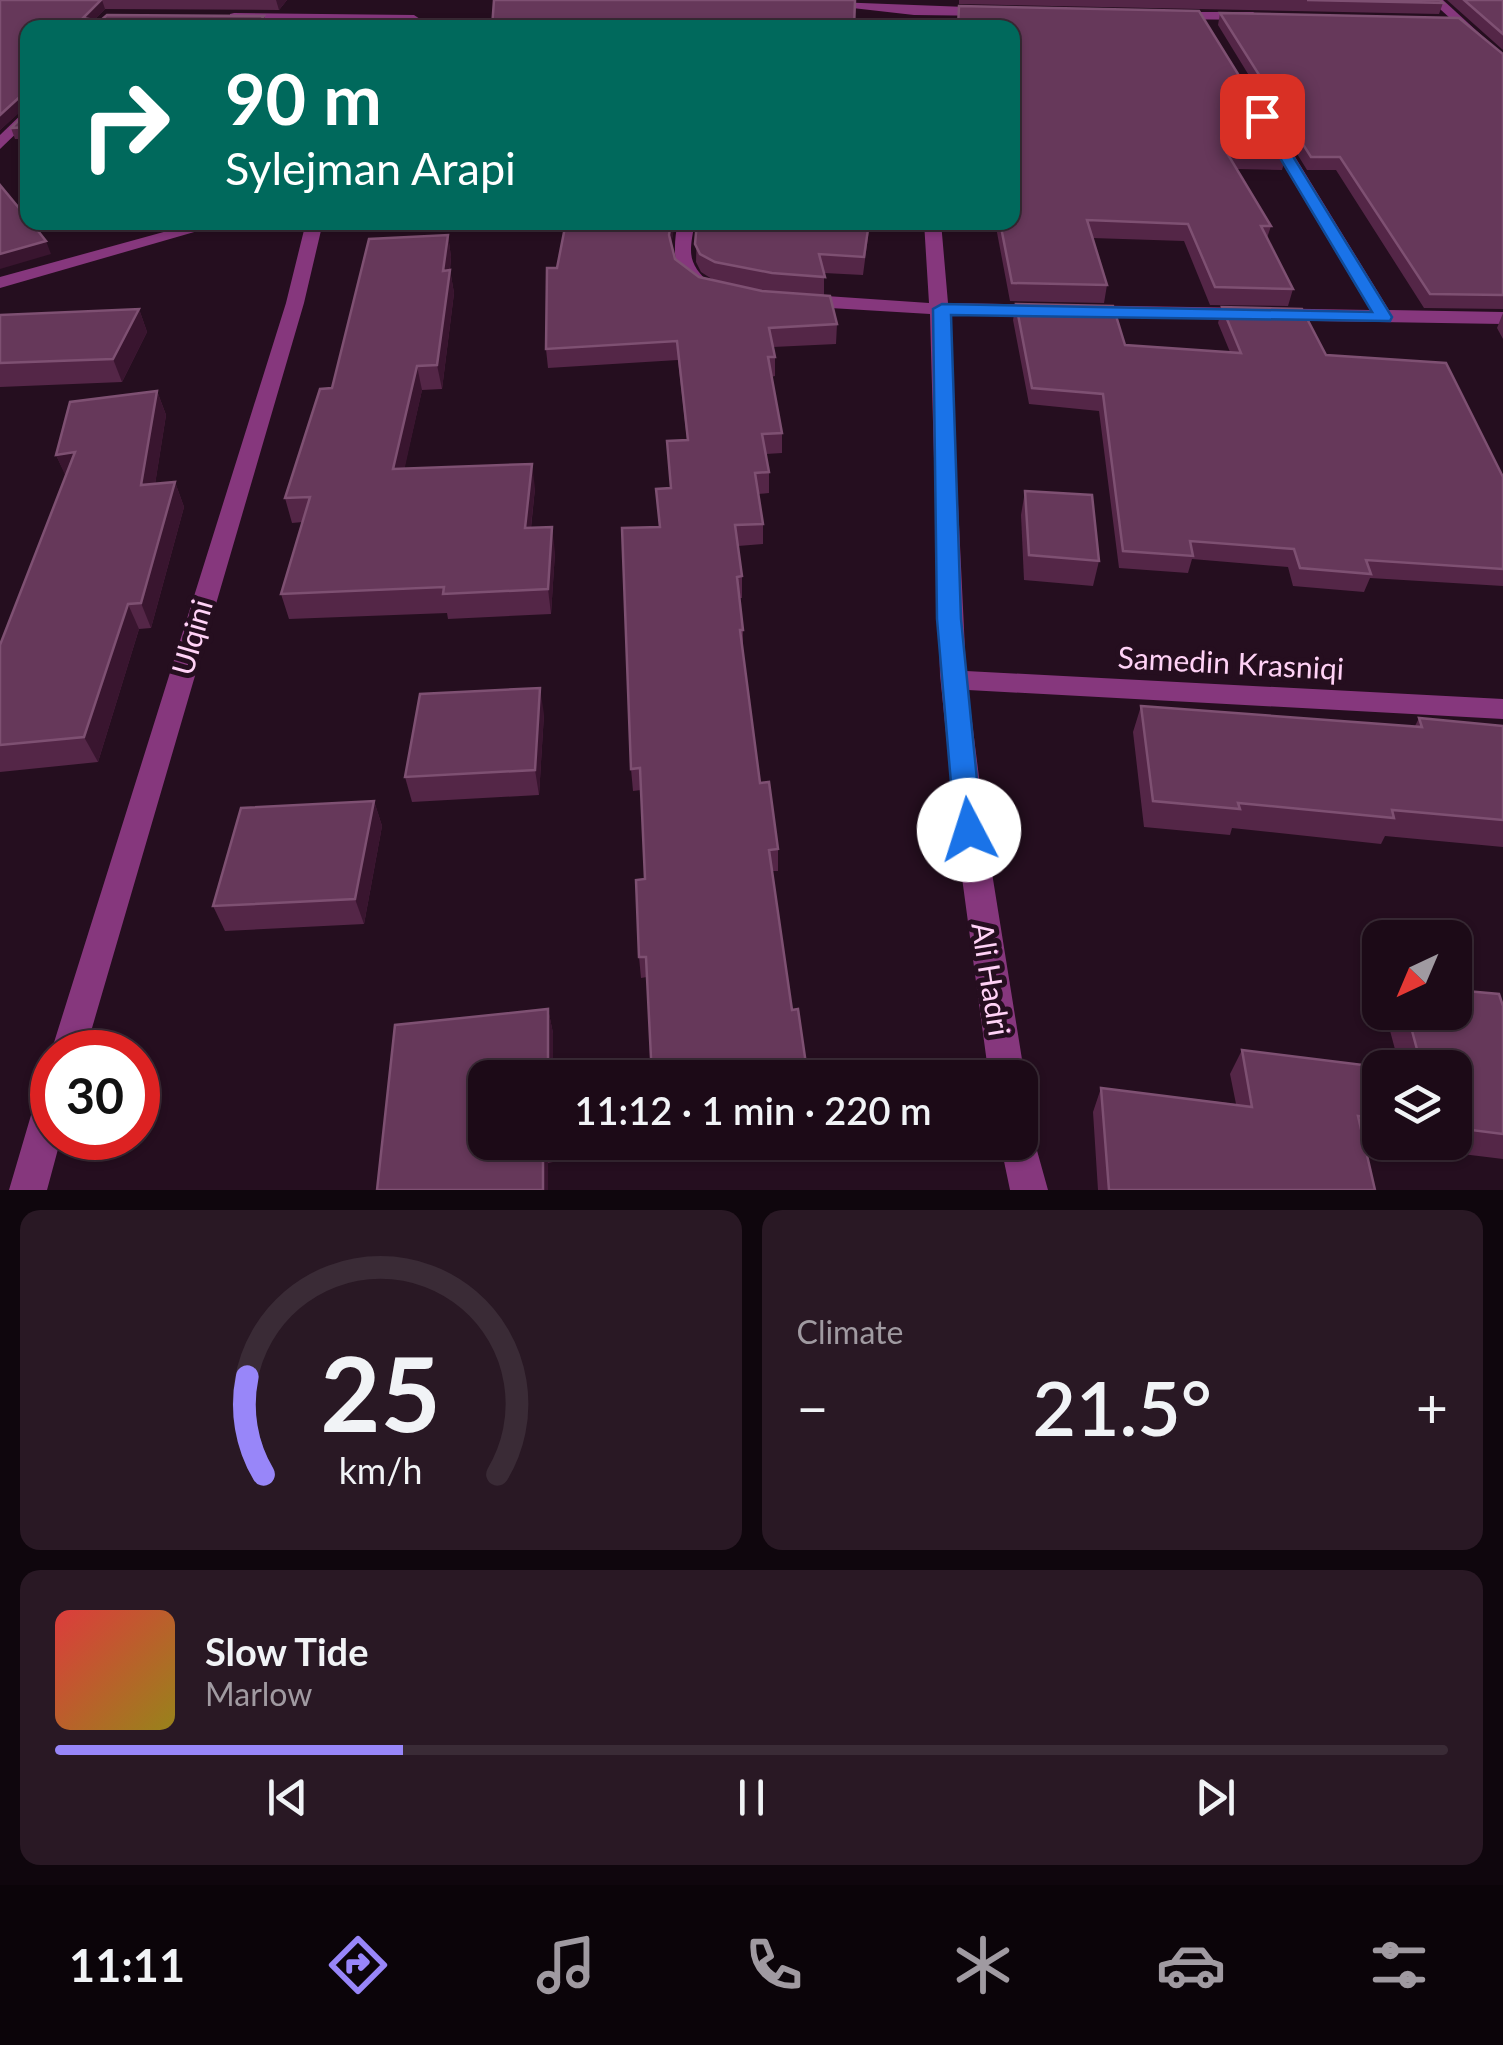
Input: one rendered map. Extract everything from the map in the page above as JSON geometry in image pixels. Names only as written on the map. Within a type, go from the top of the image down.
[{"type":"street","points":[[788,0],[1016,12]]},
{"type":"street","points":[[1436,0],[1503,62]]},
{"type":"street","points":[[1146,14],[1275,17]]},
{"type":"street","points":[[1201,16],[1211,32]]},
{"type":"street","points":[[217,17],[414,19]]},
{"type":"street","points":[[1442,21],[1460,22]]},
{"type":"street","points":[[1262,116],[1384,317]]},
{"type":"street","points":[[0,144],[20,121]]},
{"type":"street","points":[[0,282],[192,230]]},
{"type":"street","name":"Ulqini","points":[[75,1030],[295,303],[313,230]]},
{"type":"street","points":[[685,230],[680,253],[685,272],[696,283],[729,294]]},
{"type":"street","name":"Ali Hadri","points":[[933,230],[942,309],[946,524],[955,680],[969,830],[1005,1060]]},
{"type":"street","points":[[784,300],[942,309],[1503,318]]},
{"type":"street","name":"Samedin Krasniqi","points":[[955,680],[1503,709]]},
{"type":"street","points":[[28,1190],[36,1160]]},
{"type":"street","points":[[1022,1160],[1029,1190]]},
{"type":"building","points":[[0,0],[101,0],[83,18],[94,20],[20,20],[20,97],[0,115]]},
{"type":"building","points":[[494,0],[855,0],[854,20],[493,20]]},
{"type":"building","points":[[1307,0],[1440,0],[1443,3]]},
{"type":"building","points":[[1464,0],[1503,0],[1503,34]]},
{"type":"building","points":[[959,6],[1199,11],[1287,153],[1227,153],[1271,226],[1261,226],[1293,289],[1215,287],[1188,224],[1087,220],[1107,285],[1012,283],[1002,230],[1020,230],[1020,20],[958,20]]},
{"type":"building","points":[[1220,13],[1459,18],[1503,54],[1503,295],[1430,294],[1340,157],[1311,157]]},
{"type":"building","points":[[107,15],[264,16],[261,20],[101,20]]},
{"type":"building","points":[[0,185],[20,209],[20,230],[37,230],[46,241],[0,254]]},
{"type":"building","points":[[564,230],[670,230],[675,259],[699,277],[762,291],[830,296],[837,324],[769,328],[775,357],[768,357],[782,433],[762,434],[769,472],[755,473],[763,524],[735,525],[742,576],[737,577],[740,630],[760,783],[769,782],[778,849],[769,850],[792,1010],[798,1009],[805,1060],[651,1060],[646,957],[639,957],[636,880],[645,879],[640,768],[631,769],[622,528],[660,527],[656,489],[671,488],[667,441],[688,440],[677,341],[546,349],[547,268],[557,268]]},
{"type":"building","points":[[696,230],[868,230],[864,257],[819,254],[825,277],[772,273],[715,262],[700,254],[695,244]]},
{"type":"building","points":[[448,235],[443,271],[450,270],[437,365],[417,366],[393,469],[532,464],[525,528],[552,527],[548,589],[443,594],[444,587],[281,594],[310,497],[285,498],[320,389],[332,388],[369,239]]},
{"type":"building","points":[[1016,304],[1113,306],[1125,345],[1241,353],[1222,307],[1302,309],[1326,355],[1446,363],[1503,477],[1503,569],[1366,560],[1371,574],[1300,568],[1294,549],[1190,541],[1193,556],[1123,551],[1103,394],[1032,388]]},
{"type":"building","points":[[139,309],[113,359],[0,363],[0,315]]},
{"type":"building","points":[[157,391],[141,485],[175,482],[141,603],[128,604],[84,737],[0,745],[0,645],[75,452],[56,455],[70,402]]},
{"type":"building","points":[[1025,491],[1092,495],[1099,561],[1029,555]]},
{"type":"building","points":[[540,688],[535,770],[405,777],[420,694]]},
{"type":"building","points":[[1141,706],[1422,727],[1419,718],[1503,726],[1503,820],[1392,810],[1394,818],[1238,803],[1240,809],[1153,801]]},
{"type":"building","points":[[374,801],[355,899],[213,906],[241,808]]},
{"type":"building","points":[[1472,992],[1499,994],[1503,1006],[1503,1134],[1472,1130],[1472,1050],[1417,1050],[1412,1030],[1472,1030]]},
{"type":"building","points":[[548,1009],[548,1060],[468,1060],[468,1160],[543,1160],[543,1190],[377,1190],[395,1025]]},
{"type":"building","points":[[1242,1050],[1362,1065],[1362,1117],[1358,1116],[1362,1160],[1368,1160],[1375,1190],[1109,1190],[1101,1088],[1252,1107]]},
{"type":"route","points":[[969,830],[949,619],[940,372],[942,309],[1384,317],[1262,116]]}]
